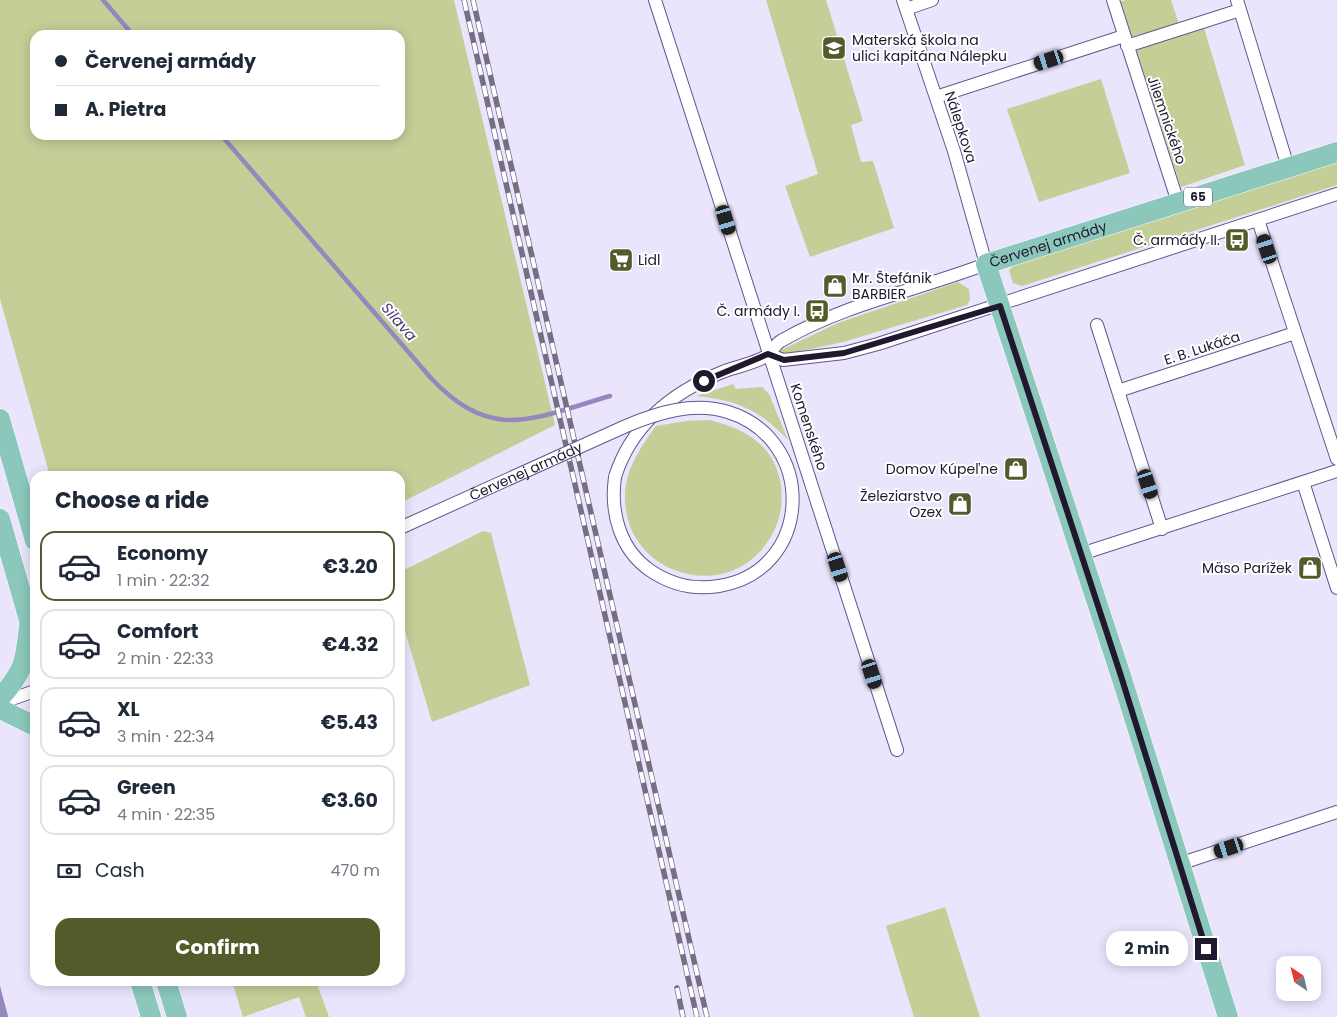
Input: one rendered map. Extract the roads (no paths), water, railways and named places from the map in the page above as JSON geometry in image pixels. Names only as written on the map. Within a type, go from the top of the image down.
[{"type":"main road","name":"Červenej armády","points":[[986,264],[1337,152]]},
{"type":"main road","points":[[986,264],[1081,554],[1228,1017]]},
{"type":"main road","points":[[0,419],[30,523]]},
{"type":"main road","points":[[0,519],[30,624]]},
{"type":"main road","points":[[0,698],[17,678],[24,664],[29,621]]},
{"type":"main road","points":[[0,709],[30,724]]},
{"type":"main road","points":[[142,986],[151,1017]]},
{"type":"main road","points":[[168,986],[178,1017]]},
{"type":"street","name":"Komenského","points":[[655,0],[897,750]]},
{"type":"street","points":[[904,4],[932,0]]},
{"type":"street","name":"Jilemnického","points":[[1113,0],[1175,193],[1181,202]]},
{"type":"street","name":"Nálepkova","points":[[904,4],[936,97],[986,264]]},
{"type":"street","points":[[936,97],[1126,41],[1239,5],[1288,167]]},
{"type":"street","points":[[768,354],[784,360],[844,353],[1000,306],[1337,194]]},
{"type":"street","points":[[1258,220],[1337,459]]},
{"type":"street","name":"Červenej armády","points":[[405,526],[641,420],[651,416],[666,411],[704,408],[727,411],[750,421],[777,446],[786,461],[794,490],[790,524],[783,541],[771,558],[758,570],[743,579],[730,584],[708,588],[674,583],[649,570],[639,560],[623,538],[614,504],[619,464],[635,436],[651,416],[655,412],[669,400],[697,384],[768,354],[779,342],[835,315],[986,264]]},
{"type":"street","points":[[1097,325],[1162,529]]},
{"type":"street","name":"E. B. Lukáča","points":[[1118,391],[1295,334]]},
{"type":"street","points":[[1081,554],[1337,471]]},
{"type":"street","points":[[1303,482],[1337,588]]},
{"type":"street","points":[[0,703],[30,693]]},
{"type":"street","points":[[1179,864],[1337,812]]},
{"type":"waterway","name":"Silava","points":[[103,0],[129,30]]},
{"type":"waterway","name":"Silava","points":[[225,140],[430,377],[452,398],[474,411],[494,418],[515,420],[559,412],[610,396]]},
{"type":"railway","points":[[464,0],[697,1017]]},
{"type":"railway","points":[[473,0],[707,1017]]},
{"type":"railway","points":[[677,988],[683,1017]]},
{"type":"place","name":"Materská škola na ulici kapitána Nálepku","points":[[834,48]]},
{"type":"place","name":"Č. armády II.","points":[[1237,240]]},
{"type":"place","name":"Lidl","points":[[621,260]]},
{"type":"place","name":"Mr. Štefánik BARBIER","points":[[835,286]]},
{"type":"place","name":"Č. armády I.","points":[[817,311]]},
{"type":"place","name":"Domov Kúpeľne","points":[[1016,469]]},
{"type":"place","name":"Železiarstvo Ozex","points":[[960,504]]},
{"type":"place","name":"Mäso Parížek","points":[[1310,568]]}]
